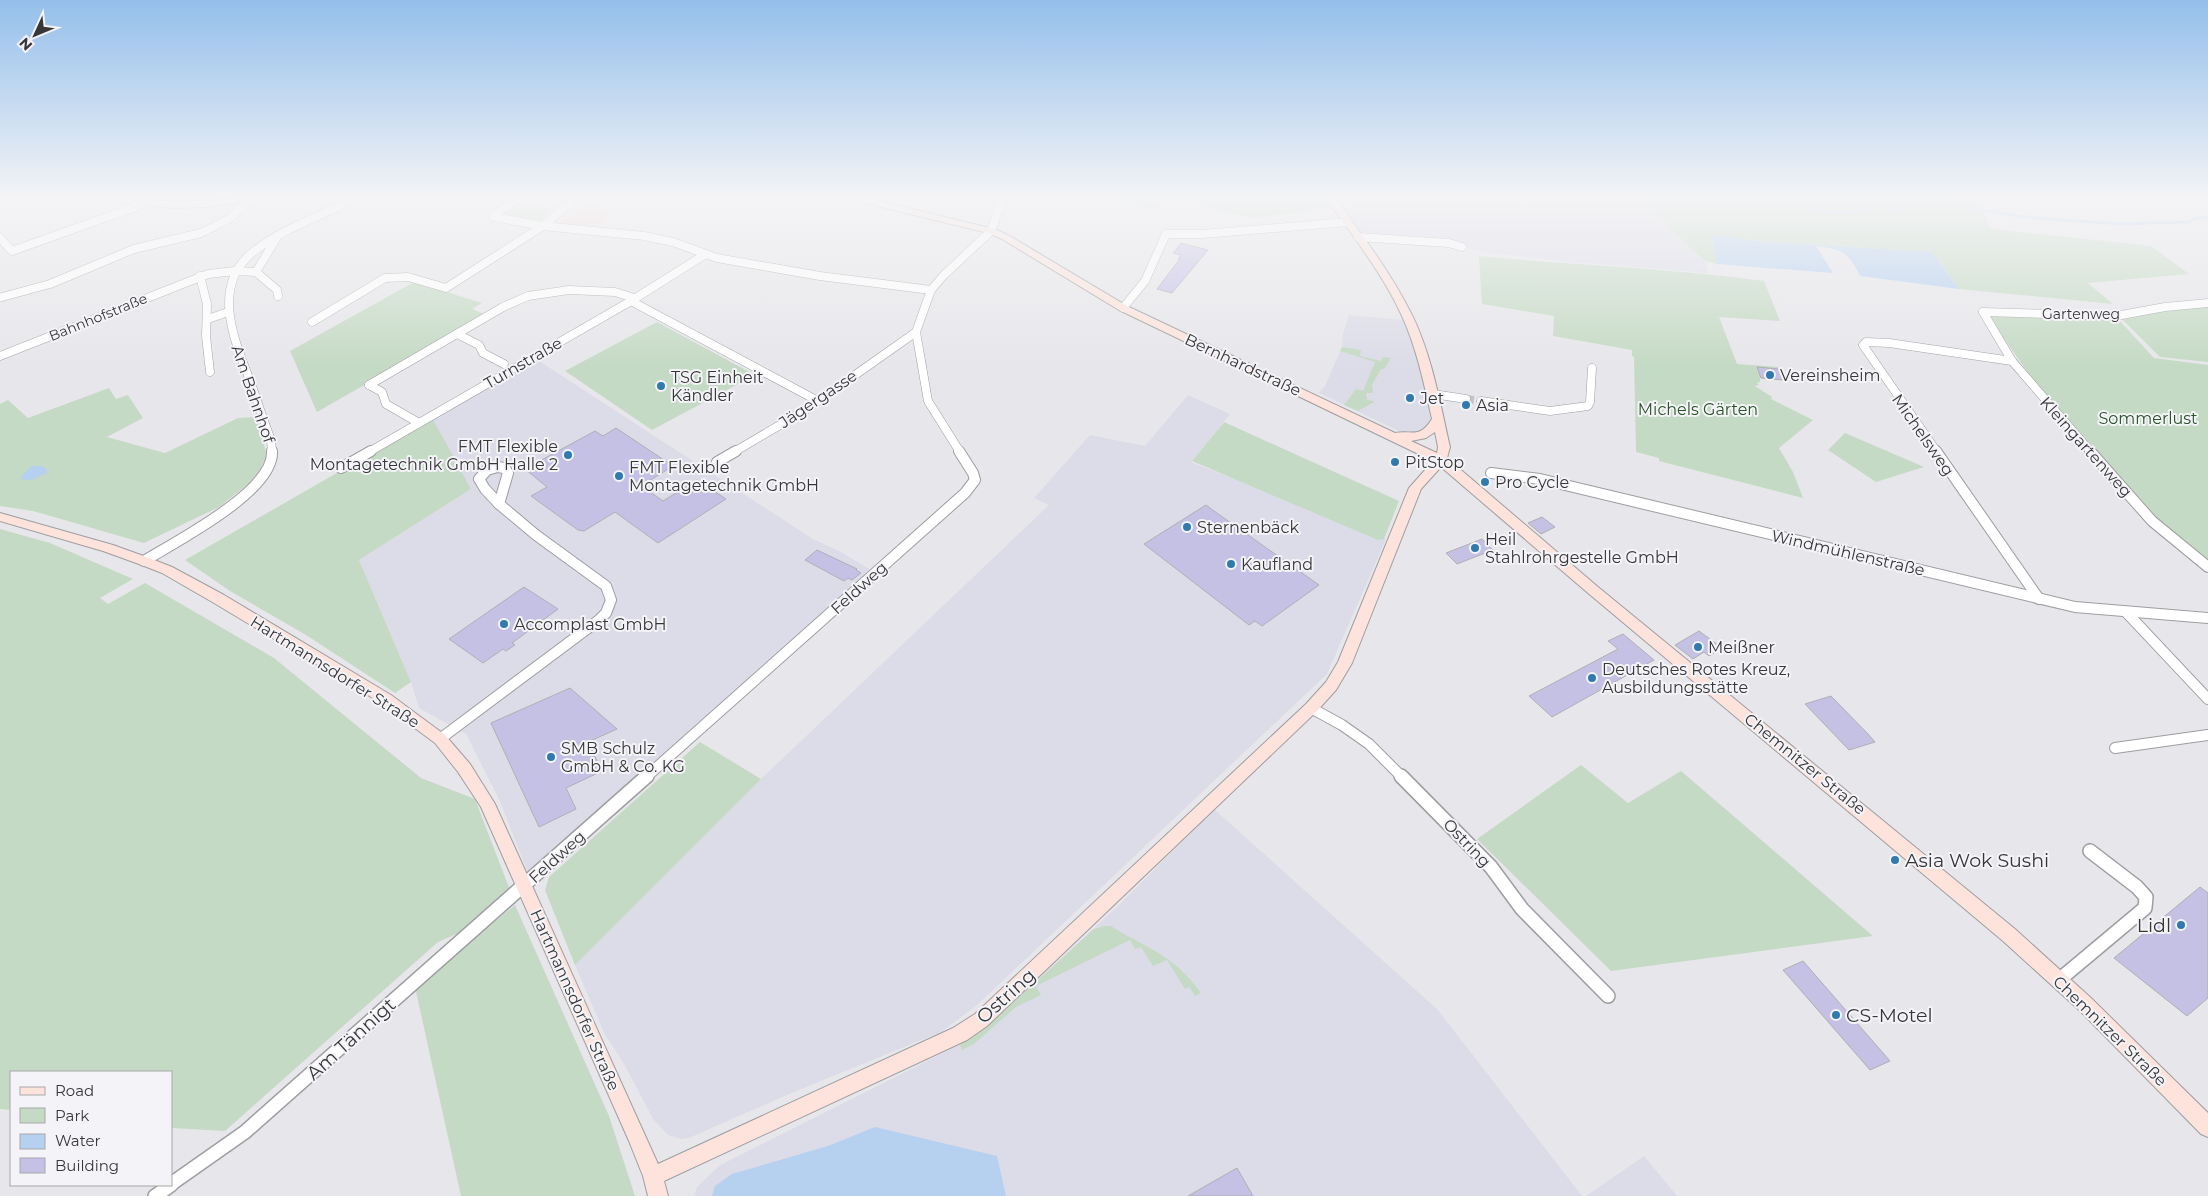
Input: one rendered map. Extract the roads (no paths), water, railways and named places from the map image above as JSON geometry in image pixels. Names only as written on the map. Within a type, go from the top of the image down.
[{"type":"main road","name":"Bernhardstraße","points":[[1035,255],[1123,308],[1441,460]]},
{"type":"main road","points":[[1370,255],[1385,276],[1407,316],[1426,367],[1444,448],[1441,460]]},
{"type":"main road","points":[[1390,435],[1420,437],[1431,431],[1438,419]]},
{"type":"main road","name":"Ostring","points":[[653,1176],[960,1034],[981,1020],[1311,708],[1331,686],[1345,663],[1415,488],[1425,474],[1441,460]]},
{"type":"main road","name":"Chemnitzer Straße","points":[[1441,460],[1600,596],[1923,862],[2059,980],[2208,1128]]},
{"type":"main road","name":"Hartmannsdorfer Straße","points":[[0,517],[108,548],[144,561],[196,586],[386,699],[440,738],[464,768],[487,804],[653,1176]]},
{"type":"main road","points":[[653,1176],[658,1196]]},
{"type":"street","points":[[2,297],[15,296],[53,283],[122,255]]},
{"type":"street","points":[[235,271],[249,255]]},
{"type":"street","points":[[256,272],[267,255]]},
{"type":"street","points":[[312,322],[385,278],[402,276],[446,288],[498,255]]},
{"type":"street","points":[[704,255],[820,276],[931,290]]},
{"type":"street","name":"Turnstraße","points":[[341,468],[632,299],[704,255]]},
{"type":"street","name":"Feldweg","points":[[524,887],[965,494],[975,480],[973,473],[928,401],[916,332],[931,290],[966,255]]},
{"type":"street","points":[[1123,308],[1145,281],[1157,255]]},
{"type":"street","points":[[235,271],[256,272],[277,290],[278,296]]},
{"type":"street","name":"Bahnhofstraße","points":[[0,356],[200,276],[235,271]]},
{"type":"street","name":"Am Bahnhof","points":[[144,561],[240,500],[265,475],[273,459],[270,440],[232,334],[228,312],[230,281],[235,271]]},
{"type":"street","name":"Am Bahnhof","points":[[200,276],[207,304],[206,336],[210,372]]},
{"type":"street","points":[[419,423],[386,404],[382,392],[370,385],[509,304],[528,296],[557,291],[615,292],[625,294],[818,401]]},
{"type":"street","name":"Gartenweg","points":[[1983,312],[2116,316],[2165,306],[2208,303]]},
{"type":"street","points":[[208,319],[228,312]]},
{"type":"street","name":"Kleingartenweg","points":[[1983,312],[2012,360],[2042,398],[2152,521],[2208,567]]},
{"type":"street","name":"Jägergasse","points":[[717,462],[818,401],[916,332]]},
{"type":"street","points":[[457,334],[478,345],[483,353],[504,364]]},
{"type":"street","name":"Michelsweg","points":[[2012,360],[1870,341],[1863,345],[2039,599]]},
{"type":"street","points":[[1481,401],[1550,411],[1561,408],[1588,406],[1590,402],[1592,368]]},
{"type":"street","points":[[1433,394],[1466,399]]},
{"type":"street","name":"Windmühlenstraße","points":[[1491,474],[1540,479],[2075,607],[2208,618]]},
{"type":"street","points":[[440,738],[598,620],[606,613],[611,600],[606,586],[499,505]]},
{"type":"street","points":[[2126,612],[2208,699]]},
{"type":"street","name":"Ostring","points":[[1311,708],[1342,725],[1369,744],[1491,867],[1522,909],[1608,996]]},
{"type":"street","points":[[2115,748],[2208,735]]},
{"type":"street","points":[[2059,980],[2145,908],[2146,897],[2137,887],[2090,851]]},
{"type":"street","name":"Am Tännigt","points":[[172,1183],[245,1132],[524,887]]},
{"type":"street","name":"Am Tännigt","points":[[155,1196],[168,1186]]},
{"type":"water","points":[[1715,255],[1822,255],[1833,273],[1717,264]]},
{"type":"water","points":[[1845,255],[1934,255],[1959,289],[1860,276]]},
{"type":"water","points":[[32,466],[41,466],[47,469],[47,473],[32,480],[20,479],[24,473]]},
{"type":"water","points":[[875,1127],[997,1156],[1006,1196],[712,1196],[715,1186],[732,1174],[828,1146]]},
{"type":"tunnel","points":[[1466,399],[1481,401]]},
{"type":"place","name":"Vereinsheim","points":[[1770,375]]},
{"type":"place","name":"TSG Einheit Kändler","points":[[661,386]]},
{"type":"place","name":"Jet","points":[[1410,398]]},
{"type":"place","name":"Asia","points":[[1466,405]]},
{"type":"place","name":"FMT Flexible Montagetechnik GmbH Halle 2","points":[[568,455]]},
{"type":"place","name":"PitStop","points":[[1395,462]]},
{"type":"place","name":"FMT Flexible Montagetechnik GmbH","points":[[619,476]]},
{"type":"place","name":"Pro Cycle","points":[[1485,482]]},
{"type":"place","name":"Sternenbäck","points":[[1187,527]]},
{"type":"place","name":"Heil Stahlrohrgestelle GmbH","points":[[1475,548]]},
{"type":"place","name":"Kaufland","points":[[1231,564]]},
{"type":"place","name":"Accomplast GmbH","points":[[504,624]]},
{"type":"place","name":"Meißner","points":[[1698,647]]},
{"type":"place","name":"Deutsches Rotes Kreuz, Ausbildungsstätte","points":[[1592,678]]},
{"type":"place","name":"SMB Schulz GmbH & Co. KG","points":[[551,757]]},
{"type":"place","name":"Asia Wok Sushi","points":[[1895,860]]},
{"type":"place","name":"Lidl","points":[[2181,925]]},
{"type":"place","name":"CS-Motel","points":[[1836,1015]]},
{"type":"park label","name":"Michels Gärten","points":[[1698,409]]},
{"type":"park label","name":"Sommerlust","points":[[2148,418]]}]
